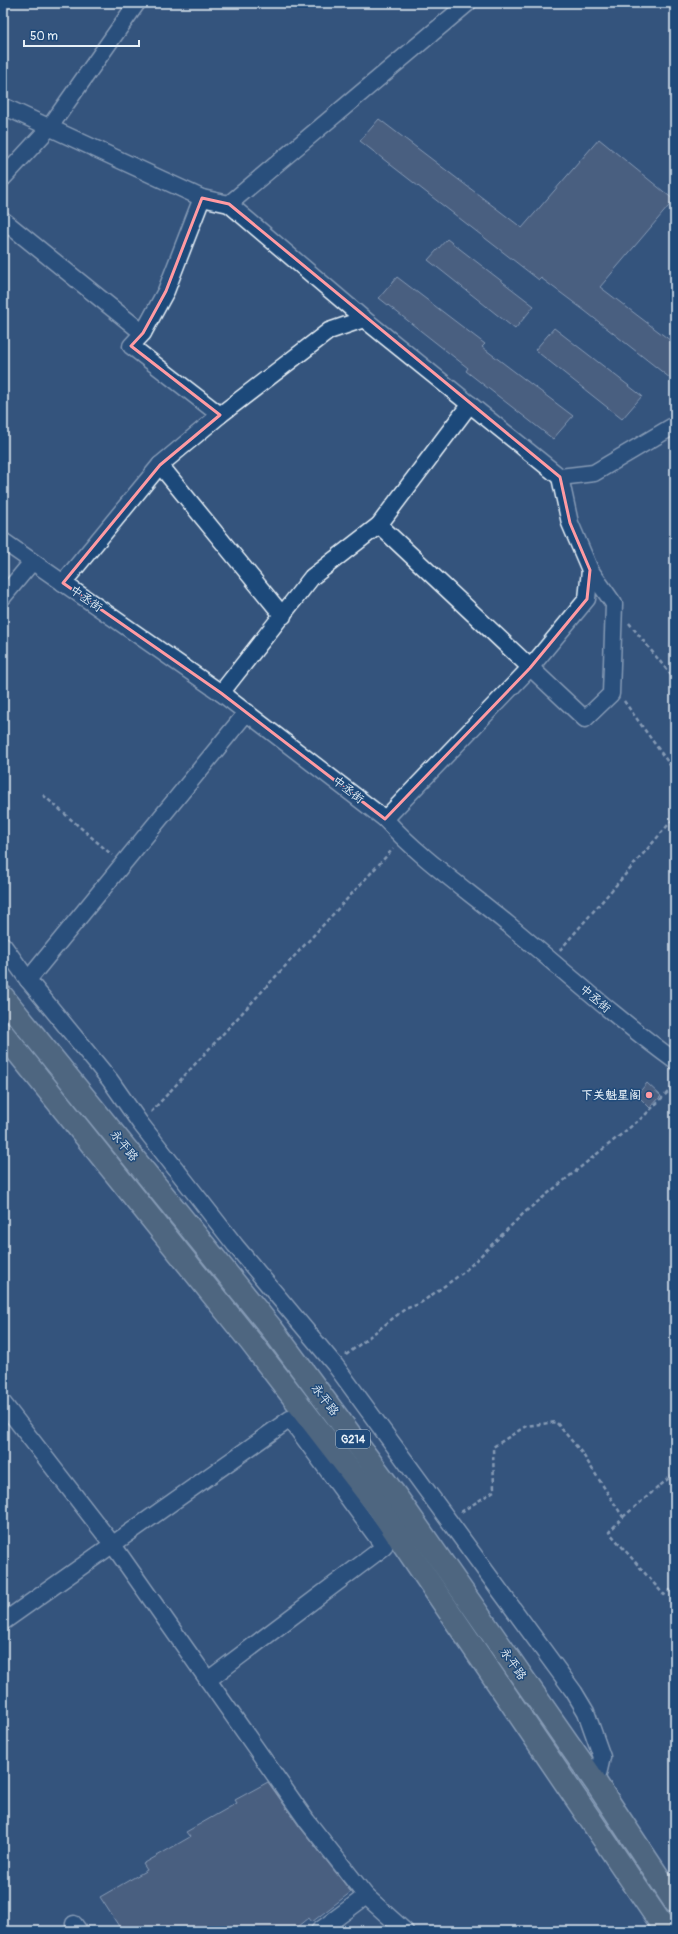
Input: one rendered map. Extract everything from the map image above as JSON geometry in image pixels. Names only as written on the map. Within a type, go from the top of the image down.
[{"type":"highway","name":"永平路","points":[[3,997],[272,1329],[398,1499],[596,1783],[675,1902]]},
{"type":"highway","name":"永平路","points":[[3,1034],[245,1335],[379,1508],[666,1931]]},
{"type":"street","points":[[3,178],[49,128],[137,3]]},
{"type":"street","points":[[229,204],[468,3]]},
{"type":"street","points":[[3,106],[202,198],[229,204],[364,318],[560,477],[570,523],[590,570],[614,604],[611,694],[584,719],[379,525]]},
{"type":"street","points":[[202,198],[166,291],[143,333],[131,346],[220,415]]},
{"type":"street","points":[[3,220],[143,333]]},
{"type":"street","points":[[63,583],[160,464],[220,415],[329,331],[364,318]]},
{"type":"street","points":[[221,693],[312,578],[379,525],[470,404]]},
{"type":"street","points":[[560,477],[594,473],[675,425]]},
{"type":"street","points":[[160,464],[283,616]]},
{"type":"street","name":"中丞街","points":[[3,540],[32,562],[247,712],[385,819],[403,839],[551,961],[629,1028],[675,1061]]},
{"type":"street","points":[[3,597],[32,562]]},
{"type":"street","points":[[385,819],[530,668],[587,599],[590,570]]},
{"type":"street","points":[[28,980],[247,712]]},
{"type":"street","points":[[3,944],[28,980],[110,1080],[140,1123],[235,1245],[334,1365],[574,1692],[586,1712],[602,1757],[596,1783]]},
{"type":"street","points":[[3,1403],[113,1545],[307,1821],[366,1896],[404,1931]]},
{"type":"street","points":[[3,1622],[290,1420],[384,1547],[208,1680]]},
{"type":"street","points":[[319,1931],[366,1896]]},
{"type":"path","points":[[614,604],[675,680]]},
{"type":"path","points":[[611,683],[675,772]]},
{"type":"path","points":[[43,795],[123,864]]},
{"type":"path","points":[[551,961],[675,817]]},
{"type":"path","points":[[140,1123],[403,839]]},
{"type":"path","points":[[334,1365],[404,1309],[419,1304],[464,1272],[526,1212],[644,1116],[675,1085]]},
{"type":"path","points":[[449,1520],[494,1491],[493,1447],[526,1426],[556,1422],[582,1453],[623,1517]]},
{"type":"path","points":[[675,1473],[623,1517],[609,1532],[664,1595],[675,1586]]},
{"type":"highlighted area","points":[[202,198],[229,204],[560,477],[570,523],[590,570],[587,599],[530,668],[385,819],[221,693],[63,583],[160,465],[220,415],[131,346],[143,333],[166,291]]},
{"type":"building","points":[[379,119],[522,228],[599,139],[674,200],[600,287],[675,344],[675,382],[585,311],[541,278],[539,280],[360,141]]},
{"type":"building","points":[[447,239],[534,306],[515,329],[428,260]]},
{"type":"building","points":[[397,277],[485,344],[482,347],[573,416],[553,439],[466,371],[468,368],[379,298]]},
{"type":"building","points":[[554,328],[642,396],[622,419],[535,350]]},
{"type":"building","name":"下关魁星阁","points":[[647,1083],[661,1096],[650,1108],[637,1095]]},
{"type":"building","points":[[268,1782],[299,1826],[351,1892],[312,1922],[309,1918],[293,1931],[122,1931],[100,1897],[147,1870],[143,1864],[190,1837],[186,1832],[237,1803],[235,1800]]},
{"type":"place","name":"下关魁星阁","points":[[649,1095]]}]
